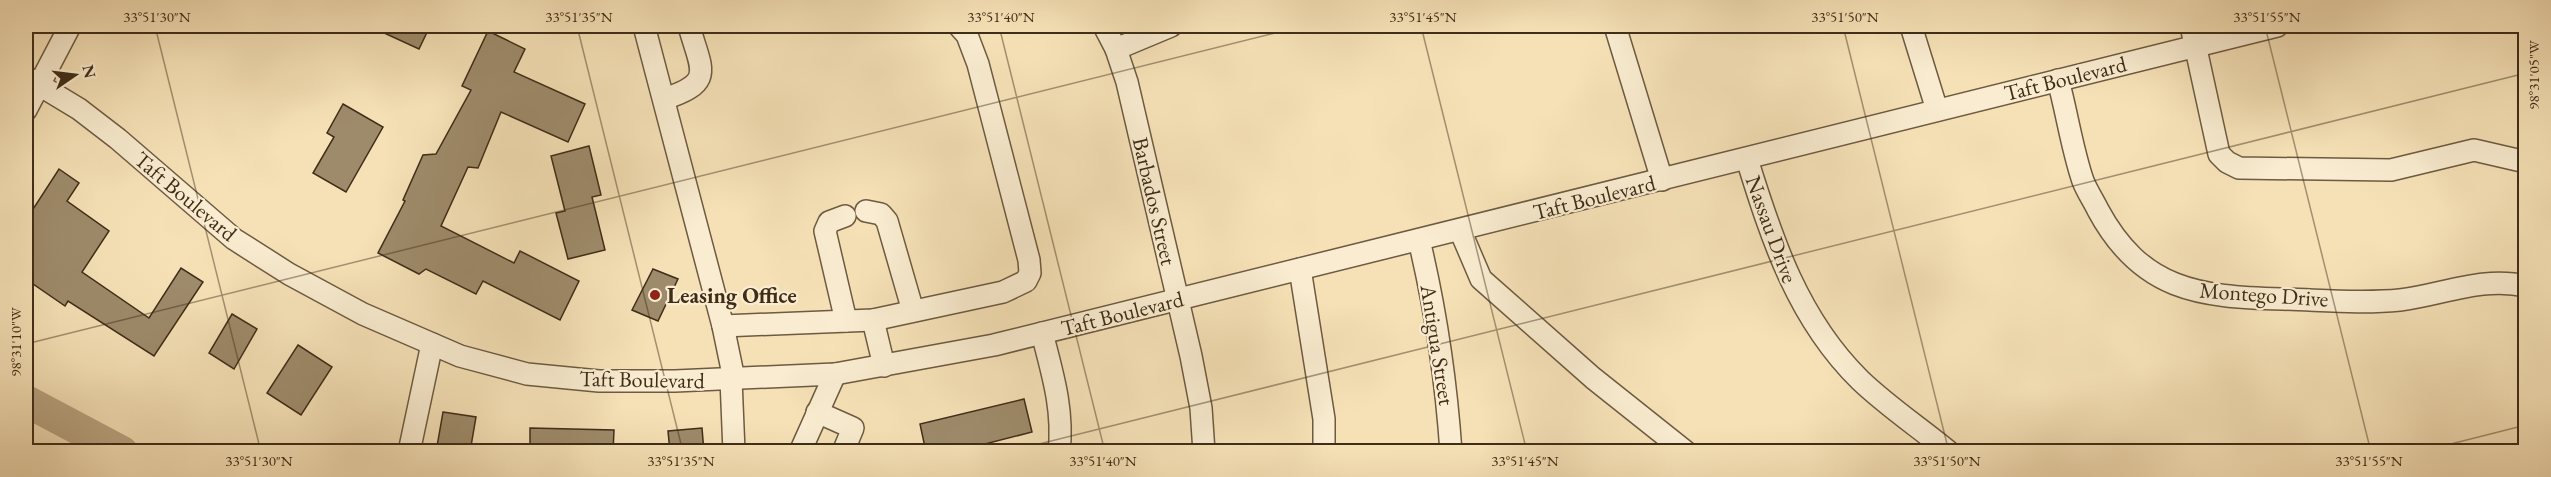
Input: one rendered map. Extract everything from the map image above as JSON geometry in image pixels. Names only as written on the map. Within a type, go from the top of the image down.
[{"type":"street","points":[[26,110],[32,81],[70,26]]},
{"type":"street","points":[[644,26],[723,326],[732,379],[734,452]]},
{"type":"street","points":[[664,99],[688,91],[698,83],[701,75],[689,26]]},
{"type":"street","points":[[723,326],[873,320],[1003,292],[1026,282],[1030,273],[978,64],[967,35],[959,26]]},
{"type":"street","name":"Barbados Street","points":[[1104,26],[1116,49],[1127,82],[1201,408],[1204,452]]},
{"type":"street","points":[[1116,49],[1171,26]]},
{"type":"street","points":[[1615,26],[1662,180]]},
{"type":"street","points":[[1911,26],[1938,110]]},
{"type":"street","name":"Taft Boulevard","points":[[32,81],[79,109],[118,139],[234,239],[363,314],[460,356],[527,374],[599,381],[732,379],[835,374],[1042,333],[2058,80],[2193,35],[2277,26]]},
{"type":"street","points":[[2193,35],[2219,154],[2227,162],[2239,168],[2391,170],[2474,150],[2526,162]]},
{"type":"street","name":"Montego Drive","points":[[2058,80],[2083,182],[2108,227],[2129,254],[2152,274],[2177,286],[2203,293],[2258,298],[2371,301],[2401,300],[2499,282],[2526,286]]},
{"type":"street","name":"Nassau Drive","points":[[1746,159],[1772,240],[1794,289],[1820,331],[1860,380],[1949,452]]},
{"type":"street","points":[[866,211],[881,213],[887,221],[913,311]]},
{"type":"street","points":[[845,216],[829,222],[825,231],[846,321]]},
{"type":"street","points":[[1460,230],[1480,279],[1593,378],[1686,452]]},
{"type":"street","name":"Antigua Street","points":[[1419,240],[1434,302],[1445,371],[1451,452]]},
{"type":"street","points":[[1300,269],[1324,418],[1324,452]]},
{"type":"street","points":[[873,320],[884,366]]},
{"type":"street","points":[[1042,333],[1059,399],[1061,434],[1059,452]]},
{"type":"street","points":[[409,452],[432,344]]},
{"type":"street","points":[[800,452],[835,374]]},
{"type":"street","points":[[817,412],[853,428],[843,452]]},
{"type":"building","points":[[369,26],[430,26],[419,49]]},
{"type":"building","points":[[488,31],[525,49],[514,72],[585,104],[568,142],[501,112],[478,168],[468,167],[441,226],[514,263],[520,251],[579,281],[560,320],[483,281],[476,294],[426,269],[419,274],[378,253],[405,201],[403,200],[423,155],[436,154],[471,90],[462,86]]},
{"type":"building","points":[[343,104],[383,127],[346,192],[313,173],[334,137],[327,133]]},
{"type":"building","points":[[589,146],[601,195],[592,197],[605,250],[568,259],[556,213],[565,211],[551,156]]},
{"type":"building","points":[[59,169],[79,183],[67,201],[109,231],[82,272],[149,318],[181,268],[203,282],[154,356],[68,301],[65,306],[26,279],[26,220]]},
{"type":"building","name":"Leasing Office","points":[[653,269],[678,279],[658,321],[632,310]]},
{"type":"building","points":[[232,314],[257,329],[234,369],[209,353]]},
{"type":"building","points":[[298,345],[332,367],[301,415],[267,393]]},
{"type":"building","points":[[1024,399],[1032,432],[954,452],[926,452],[920,424]]},
{"type":"building","points":[[443,412],[476,417],[470,452],[436,452]]},
{"type":"building","points":[[530,428],[614,430],[613,452],[530,452]]},
{"type":"building","points":[[702,428],[704,452],[670,452],[668,431]]},
{"type":"waterway","points":[[26,401],[122,452]]},
{"type":"place","name":"Leasing Office","points":[[655,295]]}]
